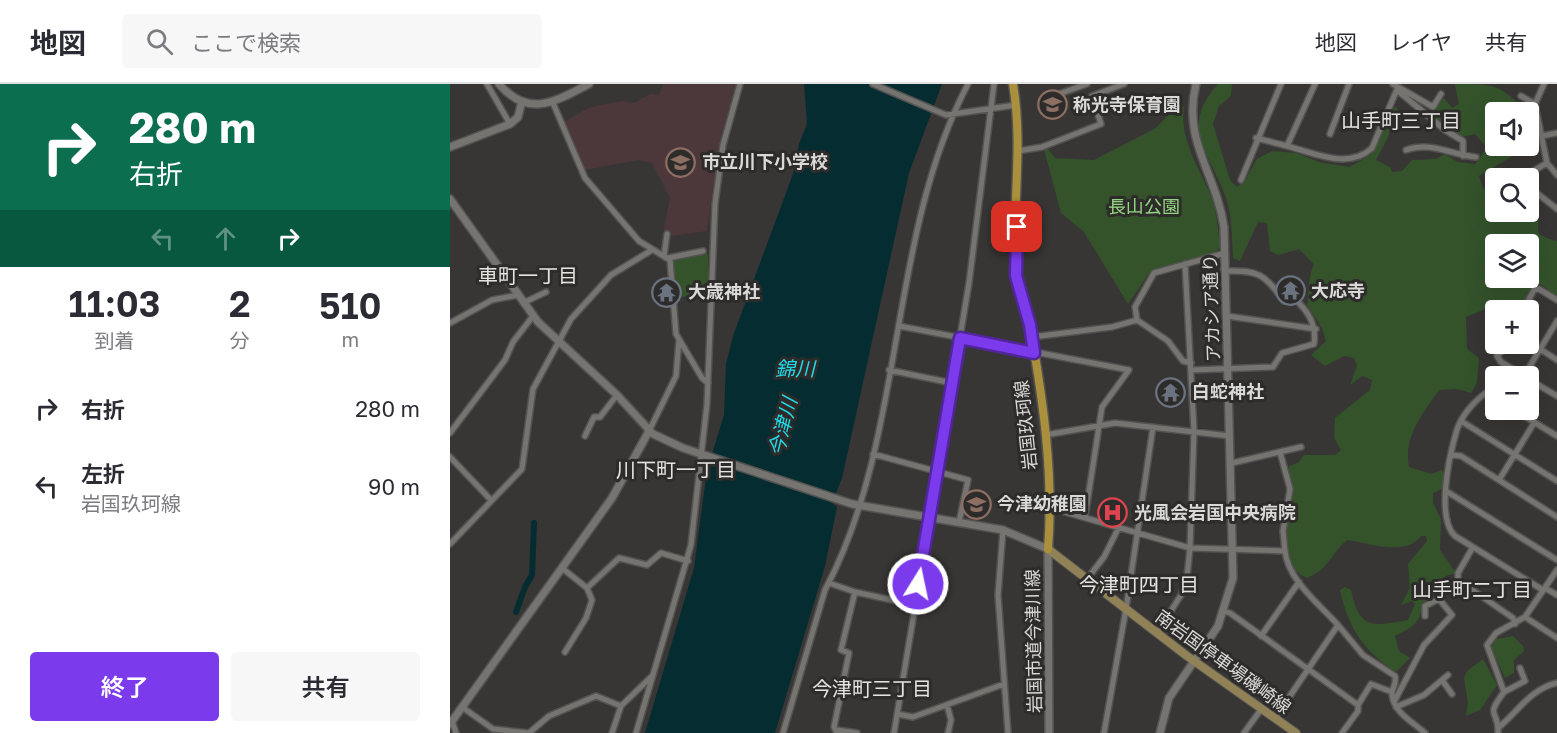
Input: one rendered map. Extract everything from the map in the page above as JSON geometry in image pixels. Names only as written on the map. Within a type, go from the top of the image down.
[{"type":"main road","name":"岩国玖珂線","points":[[1013,84],[1018,151],[1016,276],[1032,337],[1045,435],[1051,508],[1048,549]]},
{"type":"main road","name":"南岩国停車場磯崎線","points":[[1048,549],[1194,661],[1296,733]]},
{"type":"street","points":[[487,84],[510,124]]},
{"type":"street","points":[[499,84],[522,101],[542,105],[553,103],[589,84]]},
{"type":"street","points":[[636,733],[688,561],[704,455],[715,204],[723,145],[740,84]]},
{"type":"street","points":[[873,84],[952,115],[1016,105]]},
{"type":"street","points":[[783,733],[829,582],[858,506],[873,454],[905,297],[903,294],[941,141],[968,84]]},
{"type":"street","points":[[894,733],[960,338],[994,84]]},
{"type":"street","points":[[1018,151],[1041,147],[1101,123],[1092,96],[1094,95],[1085,84],[1056,95]]},
{"type":"street","points":[[1094,95],[1124,84]]},
{"type":"street","name":"アカシア通り","points":[[1161,733],[1168,698],[1208,643],[1224,611],[1233,578],[1232,463],[1225,254],[1221,210],[1191,124],[1196,84]]},
{"type":"street","points":[[1241,180],[1256,138],[1281,84]]},
{"type":"street","points":[[1287,147],[1315,84]]},
{"type":"street","points":[[1330,134],[1349,84]]},
{"type":"street","points":[[1536,102],[1544,84]]},
{"type":"street","points":[[1256,138],[1346,159],[1366,154],[1372,148],[1396,87]]},
{"type":"street","points":[[1396,87],[1433,107],[1441,94]]},
{"type":"street","points":[[1396,87],[1444,130],[1463,141],[1463,156]]},
{"type":"street","points":[[1521,96],[1532,102]]},
{"type":"street","points":[[450,147],[510,124],[518,117],[522,101]]},
{"type":"street","points":[[553,103],[585,178],[639,241],[666,257],[703,251]]},
{"type":"street","points":[[1539,122],[1547,163],[1557,175]]},
{"type":"street","points":[[1542,136],[1557,133]]},
{"type":"street","points":[[1406,150],[1417,146],[1434,147],[1463,156],[1476,157]]},
{"type":"street","points":[[1538,168],[1547,163]]},
{"type":"street","points":[[1539,195],[1557,209]]},
{"type":"street","points":[[450,199],[533,316],[617,395],[650,431],[665,440],[858,506],[1003,530],[1048,549]]},
{"type":"street","points":[[667,234],[666,257],[673,277],[676,334],[702,378],[708,383]]},
{"type":"street","points":[[450,544],[522,468],[533,389],[571,319],[586,299],[611,275],[652,250]]},
{"type":"street","points":[[1225,254],[1185,264],[1151,276],[1135,307],[1137,320],[1168,340],[1184,361],[1192,367],[1273,367],[1282,353],[1314,344],[1316,329],[1303,306],[1293,297],[1284,301],[1270,282],[1251,270],[1226,271]]},
{"type":"street","points":[[1157,633],[1181,595],[1187,577],[1190,548],[1194,431],[1185,264]]},
{"type":"street","points":[[1528,300],[1534,290],[1539,288],[1557,300]]},
{"type":"street","points":[[523,303],[546,292]]},
{"type":"street","points":[[450,323],[492,300],[518,295]]},
{"type":"street","points":[[450,433],[505,360],[513,342],[533,316]]},
{"type":"street","points":[[1227,316],[1316,329]]},
{"type":"street","points":[[1032,337],[1112,327],[1137,320]]},
{"type":"street","points":[[1530,366],[1557,321]]},
{"type":"street","points":[[899,326],[1130,370],[1102,407],[1085,516]]},
{"type":"street","points":[[456,733],[451,723],[625,479],[676,376],[679,340]]},
{"type":"street","points":[[1540,350],[1557,360]]},
{"type":"street","points":[[1499,354],[1497,356],[1501,362],[1508,366]]},
{"type":"street","points":[[890,370],[952,383]]},
{"type":"street","points":[[1539,385],[1557,396]]},
{"type":"street","points":[[1485,393],[1461,421],[1456,432],[1446,491],[1446,523],[1450,531],[1473,547],[1557,595]]},
{"type":"street","points":[[585,436],[594,417],[600,417],[617,395]]},
{"type":"street","points":[[1529,420],[1557,436]]},
{"type":"street","points":[[1461,421],[1557,481]]},
{"type":"street","points":[[1045,435],[1115,423],[1230,436]]},
{"type":"street","points":[[1498,480],[1534,423]]},
{"type":"street","points":[[1104,733],[1139,533],[1154,427]]},
{"type":"street","points":[[1232,463],[1301,447]]},
{"type":"street","points":[[1280,452],[1290,489],[1283,531],[1288,566],[1299,582],[1363,655],[1395,676],[1397,681],[1392,692],[1395,704],[1425,733]]},
{"type":"street","points":[[873,454],[968,480],[959,522]]},
{"type":"street","points":[[1452,455],[1461,456],[1557,517]]},
{"type":"street","points":[[450,457],[491,500]]},
{"type":"street","points":[[1446,491],[1557,560]]},
{"type":"street","points":[[1051,508],[1190,548],[1285,551]]},
{"type":"street","points":[[1087,579],[1104,557],[1119,527]]},
{"type":"street","points":[[1003,530],[998,586],[1008,733]]},
{"type":"street","points":[[1473,547],[1458,573],[1458,580],[1513,618],[1515,624]]},
{"type":"street","name":"岩国市道今津川線","points":[[1048,549],[1050,733]]},
{"type":"street","points":[[586,588],[619,558],[647,565],[662,553],[688,561]]},
{"type":"street","points":[[562,568],[586,588],[592,600],[565,652]]},
{"type":"street","points":[[1504,692],[1486,645],[1496,633],[1525,617],[1557,570]]},
{"type":"street","points":[[829,582],[855,592],[915,605]]},
{"type":"street","points":[[1262,636],[1299,582]]},
{"type":"street","points":[[855,592],[841,650],[849,653],[834,727],[837,731],[857,733]]},
{"type":"street","points":[[1395,704],[1424,645],[1452,615],[1439,598],[1425,606],[1425,616]]},
{"type":"street","points":[[1224,611],[1358,705]]},
{"type":"street","points":[[1525,617],[1557,638]]},
{"type":"street","points":[[1275,718],[1310,671],[1338,625]]},
{"type":"street","points":[[1498,731],[1493,716],[1494,705],[1504,692],[1525,681],[1520,668]]},
{"type":"street","points":[[612,733],[621,706],[653,675]]},
{"type":"street","points":[[1395,704],[1424,695],[1448,675]]},
{"type":"street","points":[[1442,680],[1452,694]]},
{"type":"street","points":[[1498,731],[1524,700],[1557,683]]},
{"type":"street","points":[[897,714],[913,717],[1004,684]]},
{"type":"street","points":[[1342,733],[1358,711],[1358,705],[1371,684],[1392,692]]},
{"type":"street","points":[[462,707],[493,729],[529,733],[549,717],[596,696],[621,706]]},
{"type":"street","points":[[947,705],[951,720],[948,733]]},
{"type":"street","points":[[1244,733],[1262,708]]},
{"type":"shaded area","name":"市立川下小学校","points":[[663,84],[736,84],[720,140],[707,231],[665,237],[664,227],[670,198],[652,163],[638,160],[584,170],[564,122],[590,107],[622,101],[634,103],[650,94],[659,95]]},
{"type":"green space","points":[[1218,84],[1232,84],[1231,96],[1219,106],[1213,124],[1230,180],[1237,187],[1244,182],[1257,159],[1272,151],[1296,153],[1319,162],[1349,167],[1371,155],[1395,106],[1398,110],[1389,128],[1389,135],[1376,160],[1390,167],[1392,172],[1402,171],[1412,160],[1436,159],[1445,154],[1457,162],[1475,164],[1485,151],[1485,156],[1513,156],[1493,168],[1485,168],[1485,172],[1479,176],[1485,189],[1485,222],[1538,222],[1540,234],[1557,241],[1557,297],[1539,285],[1539,234],[1485,234],[1485,288],[1530,288],[1525,300],[1485,300],[1485,309],[1466,317],[1467,349],[1479,358],[1477,383],[1471,393],[1457,389],[1439,390],[1412,436],[1408,456],[1409,467],[1431,474],[1442,470],[1444,475],[1442,489],[1433,493],[1433,503],[1441,519],[1440,550],[1456,573],[1445,576],[1437,586],[1438,595],[1422,603],[1418,620],[1395,636],[1399,651],[1410,658],[1396,672],[1374,656],[1359,637],[1347,615],[1340,590],[1345,587],[1351,590],[1359,613],[1370,623],[1386,624],[1408,620],[1415,604],[1412,601],[1401,605],[1410,588],[1408,564],[1427,541],[1426,536],[1421,536],[1406,546],[1396,547],[1376,546],[1347,540],[1321,570],[1307,578],[1297,572],[1290,562],[1286,539],[1291,489],[1289,466],[1298,463],[1304,455],[1335,455],[1341,450],[1334,438],[1335,418],[1370,390],[1372,380],[1362,376],[1350,385],[1357,366],[1354,358],[1344,356],[1325,366],[1311,355],[1326,341],[1322,328],[1307,305],[1314,264],[1299,249],[1278,255],[1270,251],[1267,223],[1258,222],[1240,261],[1233,258],[1228,205],[1201,141],[1200,114],[1206,100]]},
{"type":"green space","points":[[1455,84],[1488,85],[1510,96],[1516,102],[1485,102],[1485,146],[1475,134],[1462,137],[1431,114],[1444,98],[1452,108],[1459,104]]},
{"type":"green space","name":"長山公園","points":[[1177,105],[1184,107],[1183,119],[1187,142],[1213,202],[1220,247],[1216,252],[1150,272],[1128,304],[1084,232],[1061,213],[1044,149],[1047,148],[1055,158],[1094,160],[1156,128]]},
{"type":"green space","points":[[708,254],[708,295],[677,297],[673,259]]},
{"type":"green space","points":[[1513,636],[1523,646],[1524,651],[1514,660],[1514,673],[1505,678],[1491,647],[1496,639]]},
{"type":"green space","points":[[1483,659],[1497,685],[1480,710],[1466,716],[1468,703],[1464,678],[1467,671]]},
{"type":"water","name":"錦川","points":[[804,84],[942,84],[909,173],[842,478],[832,503],[837,507],[825,566],[775,733],[645,733],[694,568],[707,470],[724,415],[726,364],[733,336],[793,174],[799,144],[807,124]]},
{"type":"waterway","points":[[516,612],[532,575],[534,523]]},
{"type":"place","name":"称光寺保育園","points":[[1052,105]]},
{"type":"place","name":"市立川下小学校","points":[[681,162]]},
{"type":"place","name":"大応寺","points":[[1290,291]]},
{"type":"place","name":"大歳神社","points":[[667,292]]},
{"type":"place","name":"白蛇神社","points":[[1171,392]]},
{"type":"place","name":"今津幼稚園","points":[[976,504]]},
{"type":"place","name":"光風会岩国中央病院","points":[[1113,513]]},
{"type":"district","name":"山手町三丁目","points":[[1401,121]]},
{"type":"district","name":"車町一丁目","points":[[528,276]]},
{"type":"district","name":"川下町一丁目","points":[[676,470]]},
{"type":"district","name":"今津町四丁目","points":[[1139,585]]},
{"type":"district","name":"山手町二丁目","points":[[1472,590]]},
{"type":"district","name":"今津町三丁目","points":[[872,689]]},
{"type":"route","points":[[918,584],[960,338],[1034,353],[1030,325],[1017,287],[1015,264],[1017,227]]},
{"type":"water label","name":"今津川","points":[[783,427]]}]
